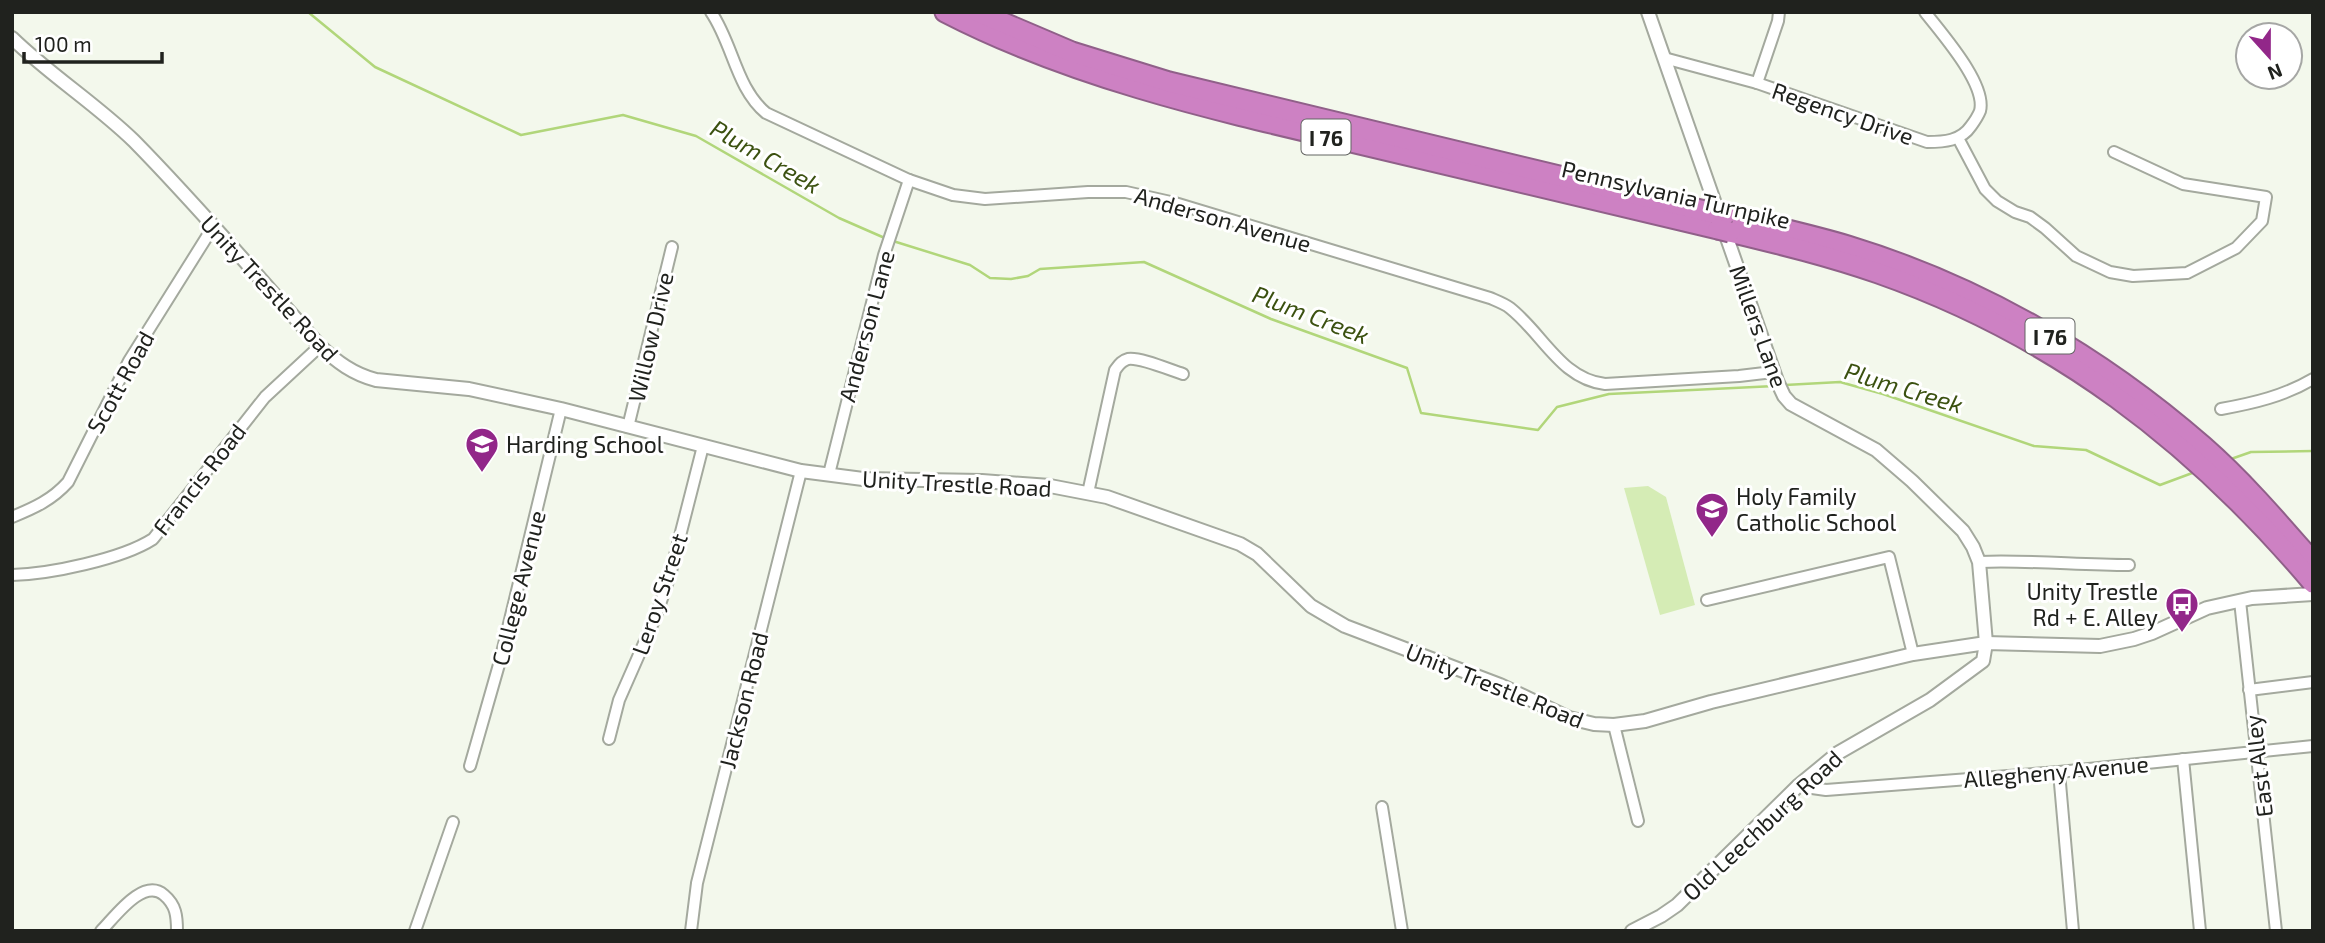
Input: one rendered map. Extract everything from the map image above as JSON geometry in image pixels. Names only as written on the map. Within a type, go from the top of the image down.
[{"type":"highway","name":"Pennsylvania Turnpike","points":[[945,12],[1006,41],[1112,82],[1268,123],[1722,222],[1850,247],[1956,287],[2026,322],[2093,362],[2144,399],[2187,433],[2249,490],[2313,562]]},
{"type":"highway","name":"Pennsylvania Turnpike","points":[[978,12],[1072,52],[1156,79],[1722,222],[1928,293],[1979,315],[2074,367],[2128,405],[2202,465],[2313,583]]},
{"type":"street","name":"Anderson Avenue","points":[[711,12],[728,44],[747,93],[766,113],[909,180],[953,195],[985,199],[1126,192],[1175,203],[1490,298],[1510,308],[1573,373],[1593,382],[1605,384],[1739,376],[1777,381]]},
{"type":"street","name":"Millers Lane","points":[[1648,12],[1777,381],[1796,407],[1866,443],[1912,481],[1963,531],[1979,562],[1986,643]]},
{"type":"street","points":[[1758,83],[1780,12]]},
{"type":"street","points":[[1925,12],[1964,65],[1978,91],[1980,111],[1967,132],[1958,138],[1985,189],[1997,201],[2045,228],[2076,256],[2110,272],[2133,276],[2187,273],[2236,248],[2262,221],[2266,197],[2183,184],[2114,152]]},
{"type":"street","name":"Unity Trestle Road","points":[[12,38],[133,140],[320,346],[340,364],[361,377],[469,389],[561,409],[801,471],[863,479],[982,481],[1050,486],[1107,497],[1240,544],[1257,554],[1311,606],[1345,626],[1500,685],[1569,718],[1614,725],[1645,721],[1711,702],[1913,654],[1986,643],[2100,646],[2134,639],[2207,608],[2264,597],[2313,594]]},
{"type":"street","name":"Regency Drive","points":[[1664,58],[1758,83],[1927,142],[1958,138]]},
{"type":"street","name":"Anderson Lane","points":[[829,474],[884,255],[909,180]]},
{"type":"street","name":"Scott Road","points":[[12,517],[57,495],[68,482],[129,361],[212,227]]},
{"type":"street","name":"Willow Drive","points":[[628,427],[671,247]]},
{"type":"street","name":"Francis Road","points":[[12,575],[57,570],[127,553],[153,539],[265,397],[320,346]]},
{"type":"street","points":[[1088,493],[1115,370],[1123,360],[1133,359],[1183,374]]},
{"type":"street","points":[[2221,409],[2264,401],[2299,388],[2313,379]]},
{"type":"street","name":"College Avenue","points":[[470,766],[500,661],[561,409]]},
{"type":"street","name":"Leroy Street","points":[[609,739],[620,700],[656,616],[670,575],[703,446]]},
{"type":"street","name":"Jackson Road","points":[[691,931],[697,883],[801,471]]},
{"type":"street","points":[[1707,600],[1889,557],[1913,654]]},
{"type":"street","points":[[1979,562],[2129,565]]},
{"type":"street","name":"East Alley","points":[[2240,601],[2276,931]]},
{"type":"street","name":"Old Leechburg Road","points":[[1632,931],[1677,905],[1798,786],[1852,743],[1930,700],[1975,668],[1983,661],[1986,643]]},
{"type":"street","points":[[2249,690],[2313,682]]},
{"type":"street","points":[[1614,725],[1638,821]]},
{"type":"street","name":"Allegheny Avenue","points":[[1798,786],[1826,790],[2059,772],[2313,746]]},
{"type":"street","points":[[2183,759],[2200,931]]},
{"type":"street","points":[[2059,772],[2073,931]]},
{"type":"street","points":[[1382,807],[1402,931]]},
{"type":"street","points":[[415,931],[453,822]]},
{"type":"street","points":[[102,931],[135,896],[150,890],[161,892],[173,903],[177,931]]},
{"type":"green space","points":[[1648,486],[1666,497],[1695,605],[1660,615],[1624,488]]},
{"type":"waterway","name":"Plum Creek","points":[[308,12],[375,67],[521,135],[623,115],[696,136],[839,218],[887,239]]},
{"type":"waterway","name":"Plum Creek","points":[[893,241],[970,265],[990,278],[1011,279],[1028,276],[1040,269],[1144,262],[1271,319],[1407,368],[1421,413],[1538,430],[1557,407],[1609,394],[1775,386]]},
{"type":"waterway","name":"Plum Creek","points":[[1785,385],[1840,382],[2034,446],[2086,450],[2160,485],[2195,472]]},
{"type":"waterway","name":"Plum Creek","points":[[2231,459],[2251,452],[2313,451]]},
{"type":"place","name":"Harding School","points":[[482,474]]},
{"type":"place","name":"Holy Family Catholic School","points":[[1712,539]]},
{"type":"place","name":"Unity Trestle Rd + E. Alley","points":[[2182,634]]}]
